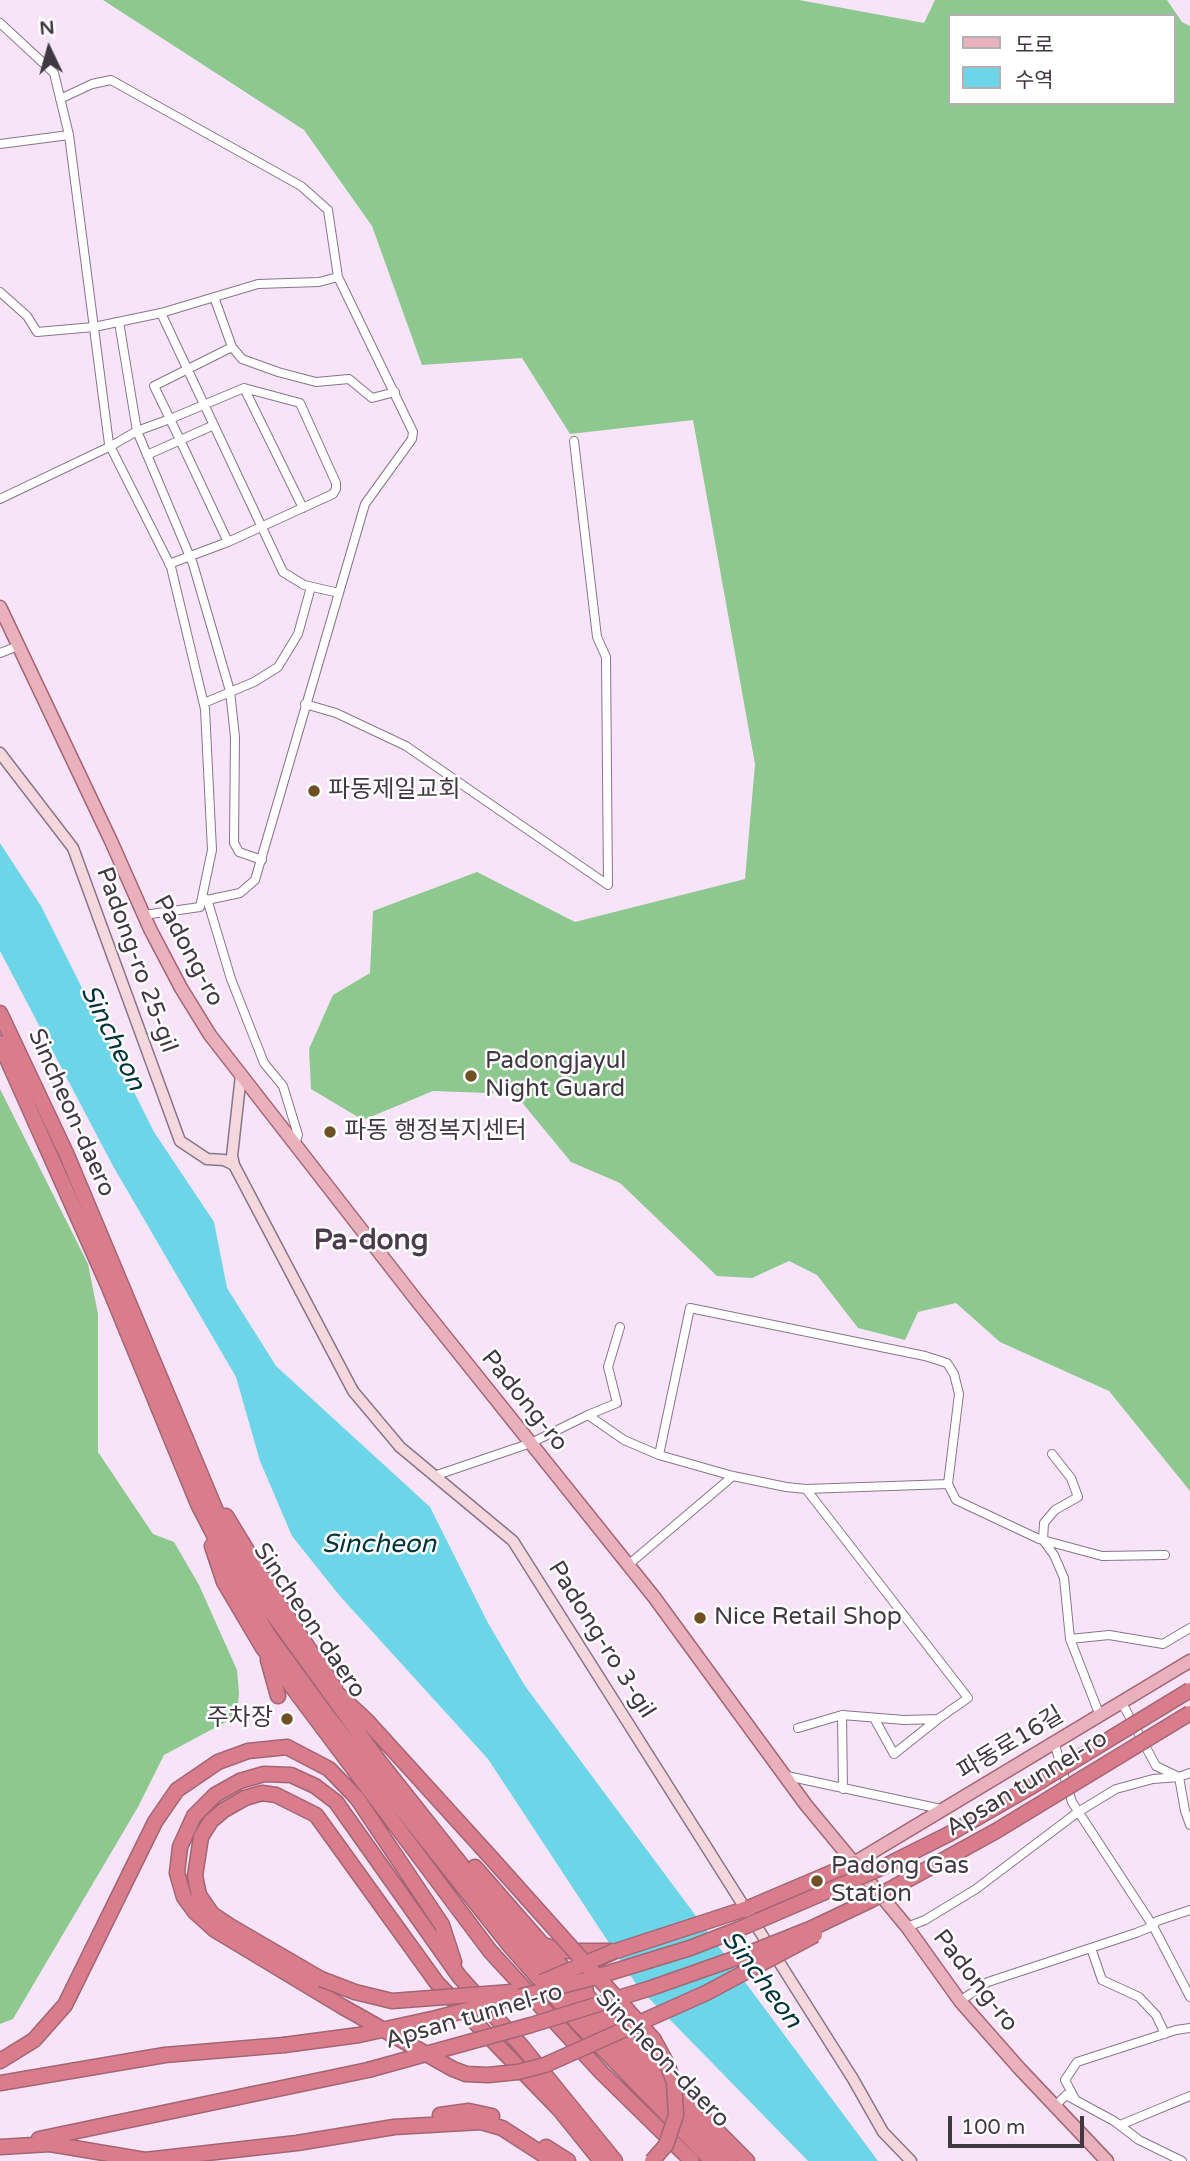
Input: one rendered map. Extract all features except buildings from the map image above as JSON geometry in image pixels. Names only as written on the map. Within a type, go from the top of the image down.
[{"type":"highway","name":"Sincheon-daero","points":[[0,1013],[60,1141],[198,1504],[269,1636],[326,1714],[542,1987],[712,2161]]},
{"type":"highway","name":"Sincheon-daero","points":[[0,1043],[113,1280],[227,1537],[264,1602],[379,1761],[520,1939],[583,2011],[729,2161]]},
{"type":"highway","points":[[190,1451],[264,1578],[339,1695],[469,1860],[539,1943],[618,2031],[747,2161]]},
{"type":"highway","points":[[198,1504],[224,1582],[264,1648],[354,1772],[490,1951],[602,2073],[692,2161]]},
{"type":"highway","points":[[264,1648],[278,1696]]},
{"type":"highway","name":"Apsan tunnel-ro","points":[[0,2083],[165,2055],[284,2045],[359,2035],[436,2018],[690,1948],[881,1868],[949,1833],[1029,1788],[1190,1690]]},
{"type":"highway","points":[[339,1695],[366,1720],[654,2040],[674,2082],[676,2115],[666,2145],[652,2161]]},
{"type":"highway","name":"Apsan tunnel-ro","points":[[0,2147],[368,2070],[600,2004],[704,1970],[771,1945],[869,1901],[996,1831],[1190,1713]]},
{"type":"highway","points":[[317,1743],[354,1772]]},
{"type":"highway","points":[[0,2062],[34,2040],[65,2005],[155,1822],[177,1790],[218,1762],[248,1751],[287,1747],[329,1769],[357,1798],[442,1925],[459,1976]]},
{"type":"highway","points":[[615,2161],[524,2049],[459,1976],[336,1802],[315,1786],[291,1775],[264,1774],[240,1781],[215,1795],[194,1816],[180,1847],[177,1872],[184,1896],[194,1912],[215,1930],[343,2007],[466,2074],[518,2072],[545,2065],[706,1993],[827,1928],[869,1901]]},
{"type":"highway","points":[[601,2161],[559,2109],[437,1983],[316,1815],[276,1795],[262,1793],[245,1798],[224,1810],[211,1822],[201,1837],[195,1876],[199,1895],[212,1914],[321,1979],[355,1992],[392,2001],[542,1987],[608,1953],[745,1909],[854,1863]]},
{"type":"highway","points":[[539,1943],[563,1951],[608,1953]]},
{"type":"highway","points":[[587,1996],[583,1973],[608,1953]]},
{"type":"highway","points":[[0,2147],[50,2144],[145,2160],[297,2143],[469,2111],[497,2116],[516,2125],[550,2154],[568,2161]]},
{"type":"main road","name":"Padong-ro","points":[[0,607],[144,915],[181,988],[210,1035],[417,1301],[654,1597],[806,1805],[907,1927],[960,2001],[1107,2161]]},
{"type":"main road","name":"파동로16길","points":[[1100,1716],[1190,1661]]},
{"type":"main road","name":"파동로16길","points":[[854,1863],[1054,1742]]},
{"type":"street","points":[[0,23],[54,73],[69,135],[111,446],[169,564],[204,703],[212,850],[204,900],[200,907],[144,915]]},
{"type":"street","points":[[60,99],[92,84],[111,80],[301,186],[328,210],[338,277],[413,432],[412,439],[365,504],[256,880],[240,893],[204,900]]},
{"type":"street","points":[[0,144],[69,135]]},
{"type":"street","points":[[0,292],[27,316],[37,332],[94,327],[162,313],[258,284],[319,282],[338,277]]},
{"type":"street","points":[[214,298],[232,347],[242,359],[316,382],[349,379],[372,398],[395,392]]},
{"type":"street","points":[[162,313],[283,572],[304,585],[340,593]]},
{"type":"street","points":[[119,322],[137,432],[190,557],[230,691],[235,737],[234,843],[239,852],[261,860]]},
{"type":"street","points":[[228,542],[154,386],[232,347]]},
{"type":"street","points":[[0,499],[137,432],[244,388],[300,403],[336,483],[333,494],[262,528],[169,564]]},
{"type":"street","points":[[244,388],[303,508]]},
{"type":"street","points":[[147,455],[214,425]]},
{"type":"street","points":[[305,705],[336,713],[406,746],[608,886],[606,657],[597,638],[574,441]]},
{"type":"street","points":[[204,703],[254,682],[278,667],[298,634],[311,587]]},
{"type":"street","points":[[0,653],[18,646]]},
{"type":"street","name":"Padong-ro 25-gil","points":[[0,753],[73,848],[180,1141],[207,1159],[224,1160],[234,1165]]},
{"type":"street","points":[[204,900],[264,1063],[283,1086],[298,1135],[295,1144]]},
{"type":"street","points":[[234,1165],[232,1156],[241,1075]]},
{"type":"street","name":"Padong-ro 3-gil","points":[[234,1165],[353,1391],[400,1447],[513,1541],[846,2067],[883,2132],[911,2161]]},
{"type":"street","points":[[659,1455],[690,1308],[925,1356],[947,1363],[954,1374],[959,1394],[948,1484],[956,1500],[1043,1540],[1101,1556],[1165,1555]]},
{"type":"street","points":[[434,1476],[531,1443],[617,1403],[608,1367],[620,1327]]},
{"type":"street","points":[[588,1415],[624,1440],[659,1455],[786,1487],[806,1489],[948,1484]]},
{"type":"street","points":[[1052,1454],[1071,1478],[1078,1497],[1055,1510],[1044,1523],[1043,1540],[1055,1555],[1064,1578],[1070,1639],[1100,1716]]},
{"type":"street","points":[[628,1565],[733,1475]]},
{"type":"street","points":[[806,1489],[968,1698],[894,1754],[874,1718]]},
{"type":"street","points":[[1070,1639],[1109,1635],[1163,1644],[1190,1628]]},
{"type":"street","points":[[1178,1777],[1156,1766],[1122,1703],[1054,1742],[1072,1802],[1153,1926],[1190,1997]]},
{"type":"street","points":[[798,1728],[842,1716],[938,1719]]},
{"type":"street","points":[[842,1716],[843,1789]]},
{"type":"street","points":[[907,1927],[925,1920],[976,1889],[1078,1812],[1116,1789],[1190,1773]]},
{"type":"street","points":[[787,1776],[944,1809]]},
{"type":"street","points":[[1178,1777],[1190,1825]]},
{"type":"street","points":[[960,2001],[988,1982],[1153,1926],[1157,1921],[1190,1910]]},
{"type":"street","points":[[1091,1948],[1101,1980],[1139,1997],[1156,2015],[1165,2034]]},
{"type":"street","points":[[1075,2099],[1066,2080],[1077,2062],[1190,2028]]},
{"type":"street","points":[[1055,2106],[1066,2095],[1119,2125],[1139,2140],[1182,2161]]},
{"type":"street","points":[[1119,2125],[1190,2096]]},
{"type":"green space","points":[[103,0],[799,0],[924,23],[935,0],[1167,0],[1182,22],[1190,26],[1190,1491],[1109,1391],[1000,1342],[956,1303],[918,1312],[905,1340],[858,1328],[817,1275],[789,1261],[752,1278],[717,1276],[620,1183],[571,1162],[515,1094],[433,1091],[363,1120],[311,1089],[309,1049],[333,995],[370,973],[373,911],[477,872],[575,922],[745,879],[755,764],[693,420],[570,434],[522,358],[422,365],[372,226],[304,130]]},
{"type":"green space","points":[[0,1089],[88,1264],[98,1314],[98,1452],[153,1534],[174,1542],[199,1585],[237,1670],[239,1693],[237,1716],[164,1755],[138,1807],[13,2019],[0,2024]]},
{"type":"water","name":"Sincheon","points":[[0,843],[41,906],[154,1132],[214,1222],[227,1288],[276,1366],[430,1507],[488,1623],[525,1686],[878,2161],[808,2161],[638,1987],[488,1759],[339,1595],[292,1536],[260,1461],[236,1377],[113,1166],[0,951]]},
{"type":"place","name":"파동제일교회","points":[[314,791]]},
{"type":"place","name":"Padongjayul Night Guard","points":[[471,1076]]},
{"type":"place","name":"파동 행정복지센터","points":[[330,1132]]},
{"type":"place","name":"Nice Retail Shop","points":[[700,1618]]},
{"type":"place","name":"주차장","points":[[287,1719]]},
{"type":"place","name":"Padong Gas Station","points":[[817,1881]]},
{"type":"district","name":"Pa-dong","points":[[371,1242]]}]
